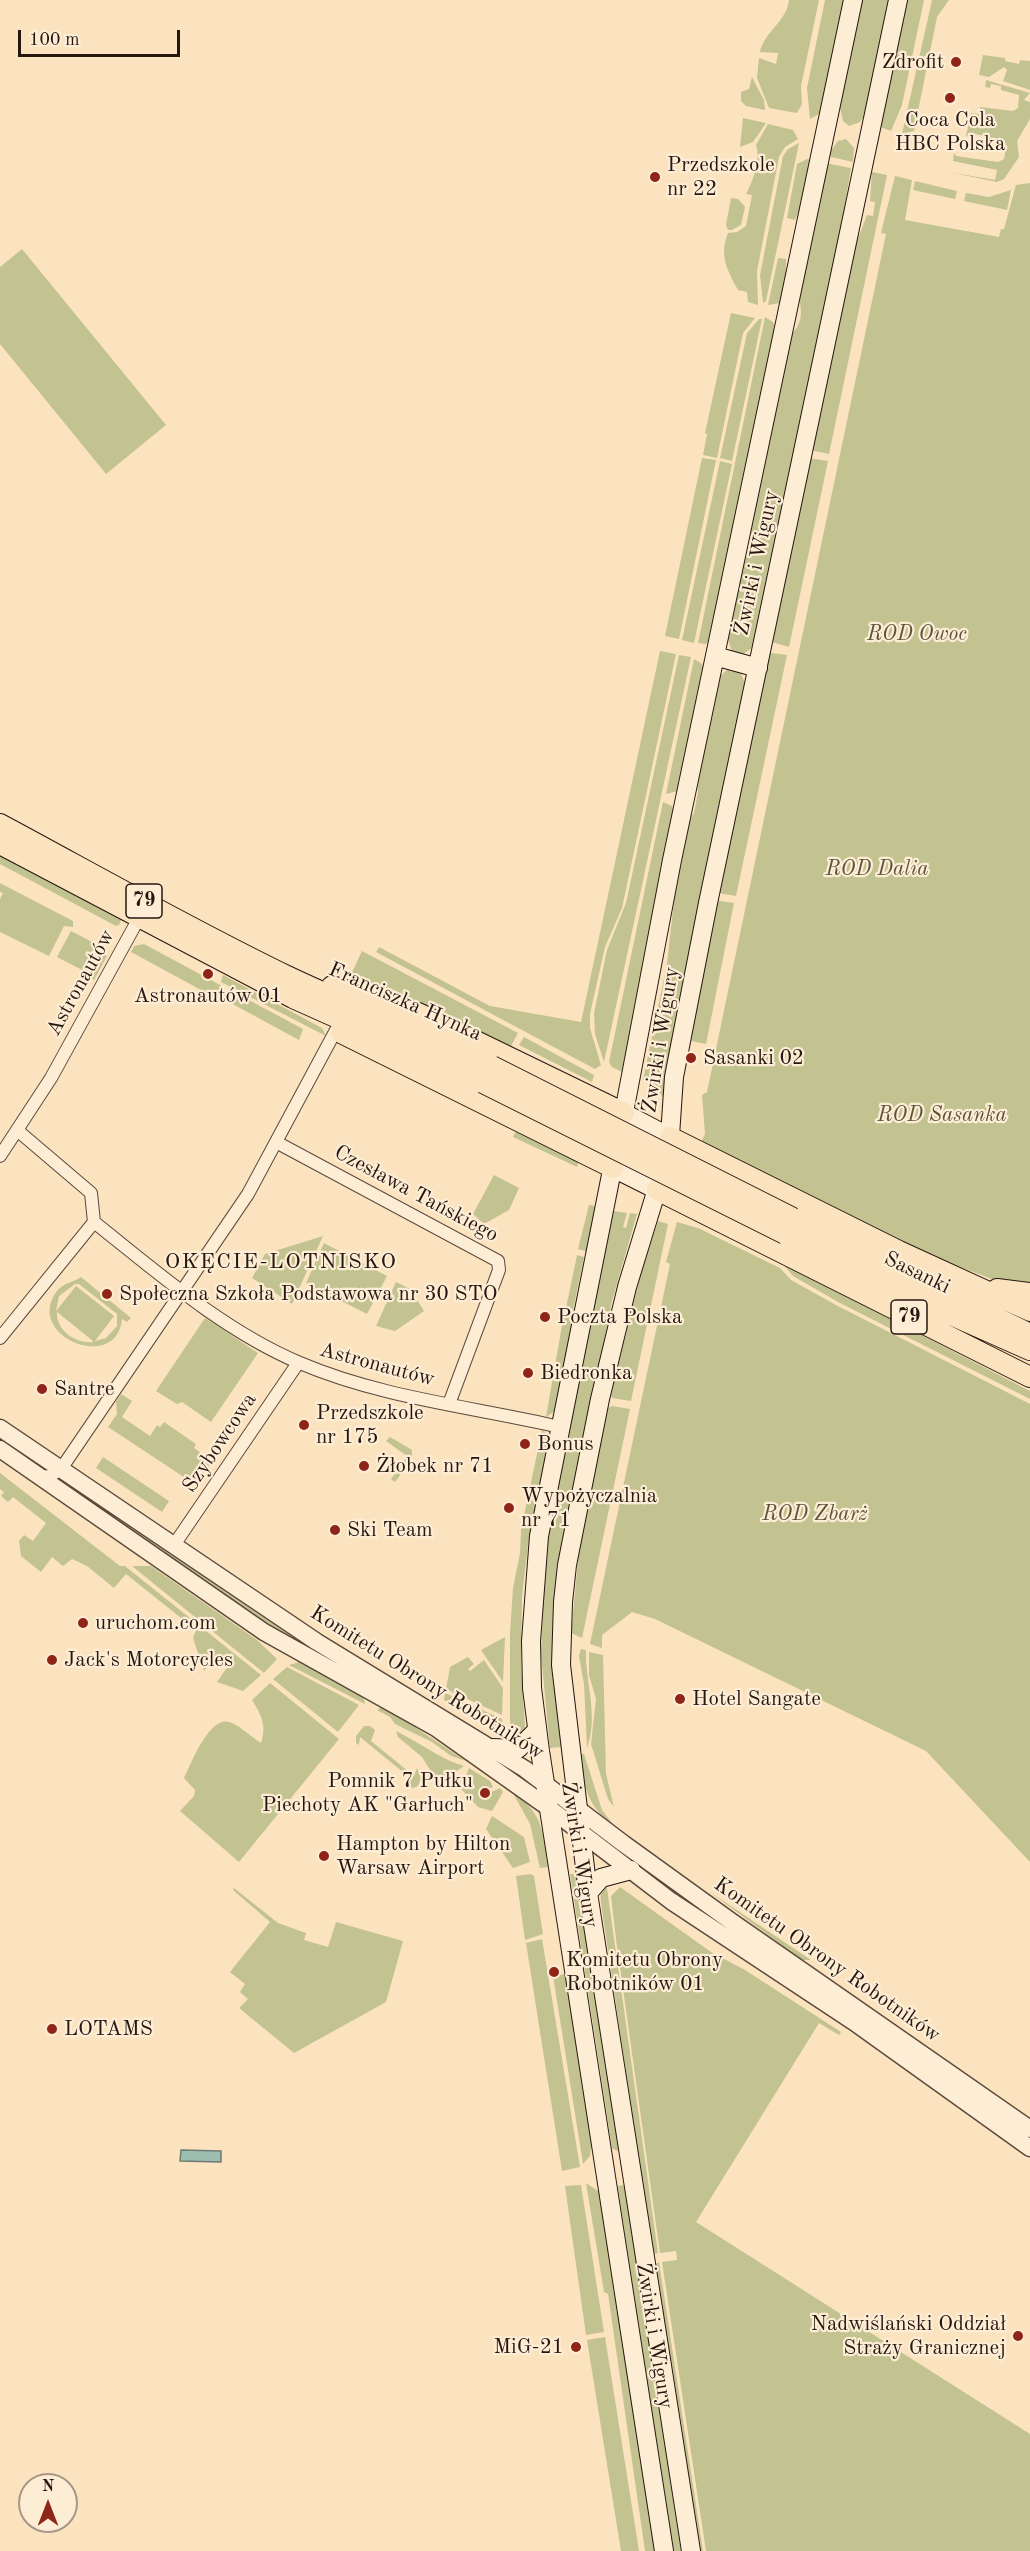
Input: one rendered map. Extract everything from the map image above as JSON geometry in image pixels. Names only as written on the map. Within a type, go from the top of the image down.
[{"type":"main road","name":"Żwirki i Wigury","points":[[664,2551],[537,1730],[532,1674],[534,1587],[543,1513],[560,1427],[715,656],[853,0]]},
{"type":"main road","name":"Żwirki i Wigury","points":[[691,2551],[588,1893],[561,1665],[564,1584],[610,1354],[670,1137],[674,1077],[898,0]]},
{"type":"main road","points":[[715,656],[758,668]]},
{"type":"main road","name":"Franciszka Hynka","points":[[0,824],[289,976],[429,1036],[488,1075]]},
{"type":"main road","name":"Franciszka Hynka","points":[[0,844],[293,998],[488,1075],[789,1226]]},
{"type":"main road","name":"79","points":[[289,976],[356,992],[418,1013],[974,1285],[1030,1293]]},
{"type":"main road","name":"79","points":[[293,998],[317,1021],[1030,1377]]},
{"type":"main road","name":"Sasanki","points":[[789,1226],[1030,1334]]},
{"type":"main road","name":"Sasanki","points":[[789,1226],[904,1294],[1030,1350]]},
{"type":"main road","points":[[974,1285],[1030,1311]]},
{"type":"main road","points":[[493,1748],[518,1749],[537,1730]]},
{"type":"main road","points":[[588,1893],[601,1878],[618,1871],[631,1870]]},
{"type":"street","name":"Astronautów","points":[[0,1156],[51,1078],[139,918]]},
{"type":"street","points":[[40,1477],[50,1476],[61,1469],[248,1194],[336,1030]]},
{"type":"street","points":[[0,1338],[94,1222],[91,1193],[17,1130]]},
{"type":"street","name":"Czesława Tańskiego","points":[[276,1142],[498,1261],[499,1270],[449,1404]]},
{"type":"street","name":"Astronautów","points":[[94,1222],[182,1291],[238,1330],[298,1363],[352,1382],[560,1427]]},
{"type":"street","name":"Szybowcowa","points":[[174,1545],[298,1363]]},
{"type":"street","name":"Komitetu Obrony Robotników","points":[[0,1428],[345,1659],[493,1748],[546,1784],[732,1922],[1030,2129]]},
{"type":"street","name":"Komitetu Obrony Robotników","points":[[0,1449],[264,1632],[436,1728],[549,1808],[713,1930],[854,2022],[1030,2148]]},
{"type":"green space","points":[[789,0],[819,0],[801,86],[802,104],[797,113],[769,108],[757,78],[759,58],[776,64],[778,53],[760,52],[766,38],[784,14]]},
{"type":"green space","points":[[825,0],[846,0],[821,113],[810,119],[807,88]]},
{"type":"green space","points":[[861,0],[891,0],[867,113],[860,122],[849,126],[843,121],[840,108]]},
{"type":"green space","points":[[905,0],[924,0],[902,105],[891,131],[880,127]]},
{"type":"green space","points":[[932,0],[949,0],[937,17],[914,131],[902,134]]},
{"type":"green space","points":[[983,55],[1005,58],[1005,61],[1019,64],[1020,60],[1030,61],[1030,90],[1003,81],[1007,70],[1004,67],[989,77],[979,75]]},
{"type":"green space","points":[[752,77],[764,100],[765,110],[746,106],[741,101],[741,92],[749,89]]},
{"type":"green space","points":[[986,80],[1030,93],[1024,100],[1030,102],[1030,119],[1017,141],[1019,157],[1004,179],[997,182],[949,172],[995,180],[997,170],[953,161],[954,153],[956,156],[998,162],[1004,159],[1006,148],[1002,143],[985,140],[985,136],[975,134],[974,138],[966,136],[971,113],[979,114],[980,107],[1013,111],[1018,108],[1019,95],[1001,90],[1001,86],[991,84],[990,88],[985,87]]},
{"type":"green space","points":[[743,118],[766,123],[753,142],[740,147]]},
{"type":"green space","points":[[768,124],[793,130],[798,139],[785,147],[779,157],[757,271],[758,305],[748,302],[747,292],[738,290],[728,269],[724,248],[728,233],[737,232],[746,226],[752,195],[746,194],[757,164],[756,145]]},
{"type":"green space","points":[[846,139],[854,148],[853,162],[827,156],[838,141]]},
{"type":"green space","points":[[799,143],[766,301],[763,303],[760,275],[783,156],[788,149]]},
{"type":"green space","points":[[807,159],[812,160],[804,199],[795,220],[787,218],[797,164]]},
{"type":"green space","points":[[825,163],[851,168],[832,281],[753,647],[742,655],[732,652],[726,633],[790,336],[800,318],[799,297]]},
{"type":"green space","points":[[872,172],[887,175],[829,454],[810,450],[851,257],[867,215],[873,216],[875,202],[870,201]]},
{"type":"green space","points":[[895,176],[912,180],[905,220],[999,237],[1001,229],[1004,229],[1016,185],[1030,183],[1030,1285],[992,1279],[936,1258],[701,1142],[705,1134],[702,1095],[707,1092],[886,234],[881,233]]},
{"type":"green space","points":[[915,181],[957,191],[955,199],[913,190]]},
{"type":"green space","points":[[1011,190],[1007,210],[964,201],[966,193],[989,197]]},
{"type":"green space","points":[[731,198],[738,199],[745,207],[741,225],[728,230],[726,225]]},
{"type":"green space","points":[[22,249],[166,425],[106,474],[0,344],[0,267]]},
{"type":"green space","points":[[778,258],[786,259],[786,284],[780,303],[768,305]]},
{"type":"green space","points":[[731,313],[755,318],[743,333],[717,458],[703,455],[707,434],[705,433]]},
{"type":"green space","points":[[765,317],[773,322],[776,328],[711,641],[705,644],[698,643]]},
{"type":"green space","points":[[759,319],[762,319],[732,461],[720,458],[747,333]]},
{"type":"green space","points":[[702,458],[716,460],[679,639],[665,636]]},
{"type":"green space","points":[[808,458],[828,461],[789,647],[772,642]]},
{"type":"green space","points":[[720,461],[732,464],[694,643],[682,640]]},
{"type":"green space","points":[[660,651],[676,654],[622,908],[605,947],[590,1014],[590,1028],[601,1065],[595,1069],[376,952],[379,947],[490,1006],[581,1022]]},
{"type":"green space","points":[[771,653],[787,655],[736,896],[718,893],[767,657]]},
{"type":"green space","points":[[679,655],[691,657],[604,1062],[595,1034],[594,1013],[607,950],[626,903]]},
{"type":"green space","points":[[694,659],[702,664],[704,669],[678,791],[666,794]]},
{"type":"green space","points":[[728,669],[740,671],[746,686],[663,1097],[651,1083],[643,1080],[667,964],[678,864],[686,825],[694,813],[698,792],[697,778],[718,678]]},
{"type":"green space","points":[[663,802],[672,806],[674,811],[622,1072],[612,1067],[609,1062]]},
{"type":"green space","points":[[0,852],[122,918],[119,925],[116,926],[0,864]]},
{"type":"green space","points":[[0,883],[73,921],[73,927],[64,926],[49,956],[0,932],[0,899],[3,893],[0,892]]},
{"type":"green space","points":[[716,902],[734,903],[706,1044],[691,1041],[699,985]]},
{"type":"green space","points":[[71,931],[98,945],[96,950],[107,956],[94,980],[83,974],[84,971],[57,957]]},
{"type":"green space","points":[[144,944],[222,986],[228,998],[225,1003],[131,952],[134,946]]},
{"type":"green space","points":[[362,951],[518,1033],[511,1046],[385,990],[350,986],[348,981]]},
{"type":"green space","points":[[223,975],[322,1028],[326,1036],[221,982]]},
{"type":"green space","points":[[228,989],[303,1029],[299,1040],[229,1002],[231,999]]},
{"type":"green space","points":[[524,1037],[594,1075],[592,1082],[519,1045]]},
{"type":"green space","points":[[517,1129],[579,1160],[577,1167],[513,1137]]},
{"type":"green space","points":[[494,1175],[519,1188],[509,1210],[484,1224],[473,1214]]},
{"type":"green space","points":[[589,1205],[597,1206],[589,1252],[578,1249]]},
{"type":"green space","points":[[613,1211],[627,1213],[623,1227],[626,1228],[630,1213],[637,1214],[612,1301],[556,1582],[553,1650],[561,1747],[550,1748],[541,1654],[546,1539]]},
{"type":"green space","points":[[658,1221],[668,1224],[631,1401],[612,1398],[639,1280]]},
{"type":"green space","name":"ROD Zbarż","points":[[677,1222],[698,1228],[780,1268],[791,1280],[836,1305],[1030,1404],[1030,1862],[926,1751],[655,1619],[632,1612],[602,1635],[602,1648],[590,1644],[670,1264],[666,1262]]},
{"type":"green space","points":[[323,1236],[292,1304],[252,1278],[265,1254]]},
{"type":"green space","points":[[324,1243],[387,1276],[367,1314],[306,1283]]},
{"type":"green space","points":[[577,1255],[584,1257],[573,1310],[566,1308]]},
{"type":"green space","points":[[782,1263],[1030,1391],[1030,1399],[838,1302],[793,1276]]},
{"type":"green space","points":[[81,1277],[131,1318],[127,1322],[122,1319],[116,1335],[105,1344],[90,1346],[75,1343],[61,1334],[52,1322],[50,1307],[57,1291]],"holes":[[[75,1284],[79,1284],[117,1314],[117,1326],[106,1338],[95,1341],[114,1316],[76,1286],[56,1311],[59,1296]],[[57,1312],[93,1341],[93,1342],[80,1341],[63,1330]]]},
{"type":"green space","points":[[396,1282],[410,1289],[424,1311],[395,1331],[376,1326]]},
{"type":"green space","points":[[564,1314],[575,1315],[555,1411],[546,1417]]},
{"type":"green space","points":[[205,1318],[258,1353],[211,1422],[182,1402],[177,1404],[156,1391]]},
{"type":"green space","points":[[121,1394],[132,1401],[122,1417],[150,1436],[157,1425],[160,1427],[164,1422],[196,1444],[194,1448],[208,1458],[215,1449],[218,1452],[196,1485],[108,1427],[117,1414],[116,1402]]},
{"type":"green space","points":[[612,1406],[630,1409],[582,1638],[571,1633],[579,1550],[608,1408]]},
{"type":"green space","points":[[542,1430],[548,1434],[548,1443],[528,1545],[522,1596],[521,1664],[525,1727],[522,1738],[510,1724],[510,1633],[521,1530]]},
{"type":"green space","points":[[390,1437],[412,1450],[412,1475],[404,1470],[395,1482],[391,1479],[407,1456],[386,1441]]},
{"type":"green space","points":[[103,1457],[169,1501],[162,1512],[96,1468]]},
{"type":"green space","points":[[0,1473],[120,1566],[125,1566],[261,1675],[243,1691],[217,1682],[228,1666],[215,1658],[204,1671],[193,1638],[196,1630],[126,1574],[114,1588],[87,1566],[72,1559],[63,1566],[52,1557],[41,1572],[21,1556],[19,1541],[24,1535],[33,1541],[46,1523],[13,1497],[8,1502],[1,1496],[4,1492],[0,1489]]},
{"type":"green space","points":[[80,1488],[367,1679],[288,1640],[76,1495]]},
{"type":"green space","points":[[132,1566],[151,1566],[257,1640],[277,1659],[264,1673]]},
{"type":"green space","points":[[505,1637],[503,1682],[481,1650]]},
{"type":"green space","points":[[581,1649],[586,1650],[592,1711],[587,1748],[584,1684],[579,1656]]},
{"type":"green space","points":[[589,1652],[603,1655],[606,1774],[614,1807],[608,1799],[591,1744],[596,1699],[589,1675]]},
{"type":"green space","points":[[468,1657],[474,1664],[468,1669],[470,1671],[484,1660],[503,1688],[502,1715],[446,1689],[450,1667]]},
{"type":"green space","points":[[299,1662],[363,1696],[365,1704],[289,1665]]},
{"type":"green space","points":[[287,1667],[359,1705],[338,1732],[273,1679]]},
{"type":"green space","points":[[270,1683],[339,1739],[239,1862],[180,1811],[194,1796],[195,1790],[184,1778],[208,1733],[222,1722],[233,1724],[261,1743],[262,1720],[252,1700]]},
{"type":"green space","points":[[445,1693],[502,1719],[502,1725],[491,1727],[444,1700]]},
{"type":"green space","points":[[383,1706],[466,1761],[451,1756],[432,1742],[395,1724],[390,1717],[377,1710]]},
{"type":"green space","points":[[364,1726],[370,1726],[375,1730],[371,1741],[414,1776],[417,1768],[421,1778],[418,1786],[413,1788],[408,1786],[409,1777],[360,1737],[359,1745],[356,1743],[356,1736]]},
{"type":"green space","points":[[396,1731],[446,1759],[464,1766],[444,1780],[432,1773],[422,1757],[398,1737]]},
{"type":"green space","points":[[584,1754],[602,1810],[615,1827],[598,1811],[588,1796],[580,1755]]},
{"type":"green space","points":[[469,1768],[490,1781],[493,1787],[483,1791],[485,1795],[500,1788],[503,1792],[492,1811],[478,1807],[461,1789]]},
{"type":"green space","points":[[513,1793],[531,1808],[540,1825],[548,1867],[540,1868],[530,1824]]},
{"type":"green space","points":[[492,1816],[524,1837],[530,1862],[513,1868],[486,1829]]},
{"type":"green space","points":[[531,1874],[534,1876],[543,1934],[525,1940],[516,1876]]},
{"type":"green space","points":[[570,1874],[576,1874],[620,2145],[617,2151],[612,2148]]},
{"type":"green space","points":[[606,1881],[658,2253],[653,2254],[601,1903],[600,1889]]},
{"type":"green space","points":[[620,1887],[711,1952],[745,1970],[841,2032],[839,2035],[819,2023],[696,2222],[1030,2434],[1030,2551],[706,2551],[662,2262],[677,2260],[676,2251],[660,2253],[616,1939],[611,1896]]},
{"type":"green space","points":[[234,1888],[278,1923],[306,1933],[304,1940],[328,1947],[336,1922],[403,1941],[386,2002],[294,2053],[239,2008],[248,1999],[240,1992],[245,1984],[230,1972],[270,1922],[233,1890]]},
{"type":"green space","points":[[707,1890],[811,1960],[802,1960]]},
{"type":"green space","points":[[542,1939],[580,2167],[562,2171],[526,1943]]},
{"type":"green space","points":[[565,1974],[592,2142],[590,2156],[583,2164],[553,1976]]},
{"type":"green space","points":[[586,2183],[598,2191],[600,2196],[655,2551],[645,2551],[608,2294],[604,2292]]},
{"type":"green space","points":[[581,2185],[604,2332],[586,2335],[565,2186]]},
{"type":"green space","points":[[623,2185],[681,2551],[673,2551],[618,2188]]},
{"type":"green space","points":[[659,2262],[703,2551],[698,2551],[656,2264]]},
{"type":"green space","points":[[605,2337],[639,2551],[621,2551],[587,2340]]},
{"type":"shaded area","points":[[181,2150],[221,2151],[221,2162],[180,2161]]},
{"type":"place","name":"Zdrofit","points":[[956,62]]},
{"type":"place","name":"Coca Cola HBC Polska","points":[[950,98]]},
{"type":"place","name":"Przedszkole nr 22","points":[[655,177]]},
{"type":"place","name":"Astronautów 01","points":[[208,974]]},
{"type":"place","name":"Sasanki 02","points":[[691,1058]]},
{"type":"place","name":"Społeczna Szkoła Podstawowa nr 30 STO","points":[[107,1294]]},
{"type":"place","name":"Poczta Polska","points":[[545,1317]]},
{"type":"place","name":"Biedronka","points":[[528,1373]]},
{"type":"place","name":"Santre","points":[[42,1389]]},
{"type":"place","name":"Przedszkole nr 175","points":[[304,1425]]},
{"type":"place","name":"Bonus","points":[[525,1444]]},
{"type":"place","name":"Żłobek nr 71","points":[[364,1466]]},
{"type":"place","name":"Wypożyczalnia nr 71","points":[[509,1508]]},
{"type":"place","name":"Ski Team","points":[[335,1530]]},
{"type":"place","name":"uruchom.com","points":[[83,1623]]},
{"type":"place","name":"Jack's Motorcycles","points":[[52,1660]]},
{"type":"place","name":"Hotel Sangate","points":[[680,1699]]},
{"type":"place","name":"Pomnik 7 Pułku Piechoty AK \"Garłuch\"","points":[[485,1793]]},
{"type":"place","name":"Hampton by Hilton Warsaw Airport","points":[[324,1856]]},
{"type":"place","name":"Komitetu Obrony Robotników 01","points":[[554,1972]]},
{"type":"place","name":"LOTAMS","points":[[52,2029]]},
{"type":"place","name":"Nadwiślański Oddział Straży Granicznej","points":[[1018,2336]]},
{"type":"place","name":"MiG-21","points":[[576,2347]]},
{"type":"district","name":"OKĘCIE-LOTNISKO","points":[[281,1262]]},
{"type":"park label","name":"ROD Owoc","points":[[917,634]]},
{"type":"park label","name":"ROD Dalia","points":[[877,869]]},
{"type":"park label","name":"ROD Sasanka","points":[[942,1115]]}]
